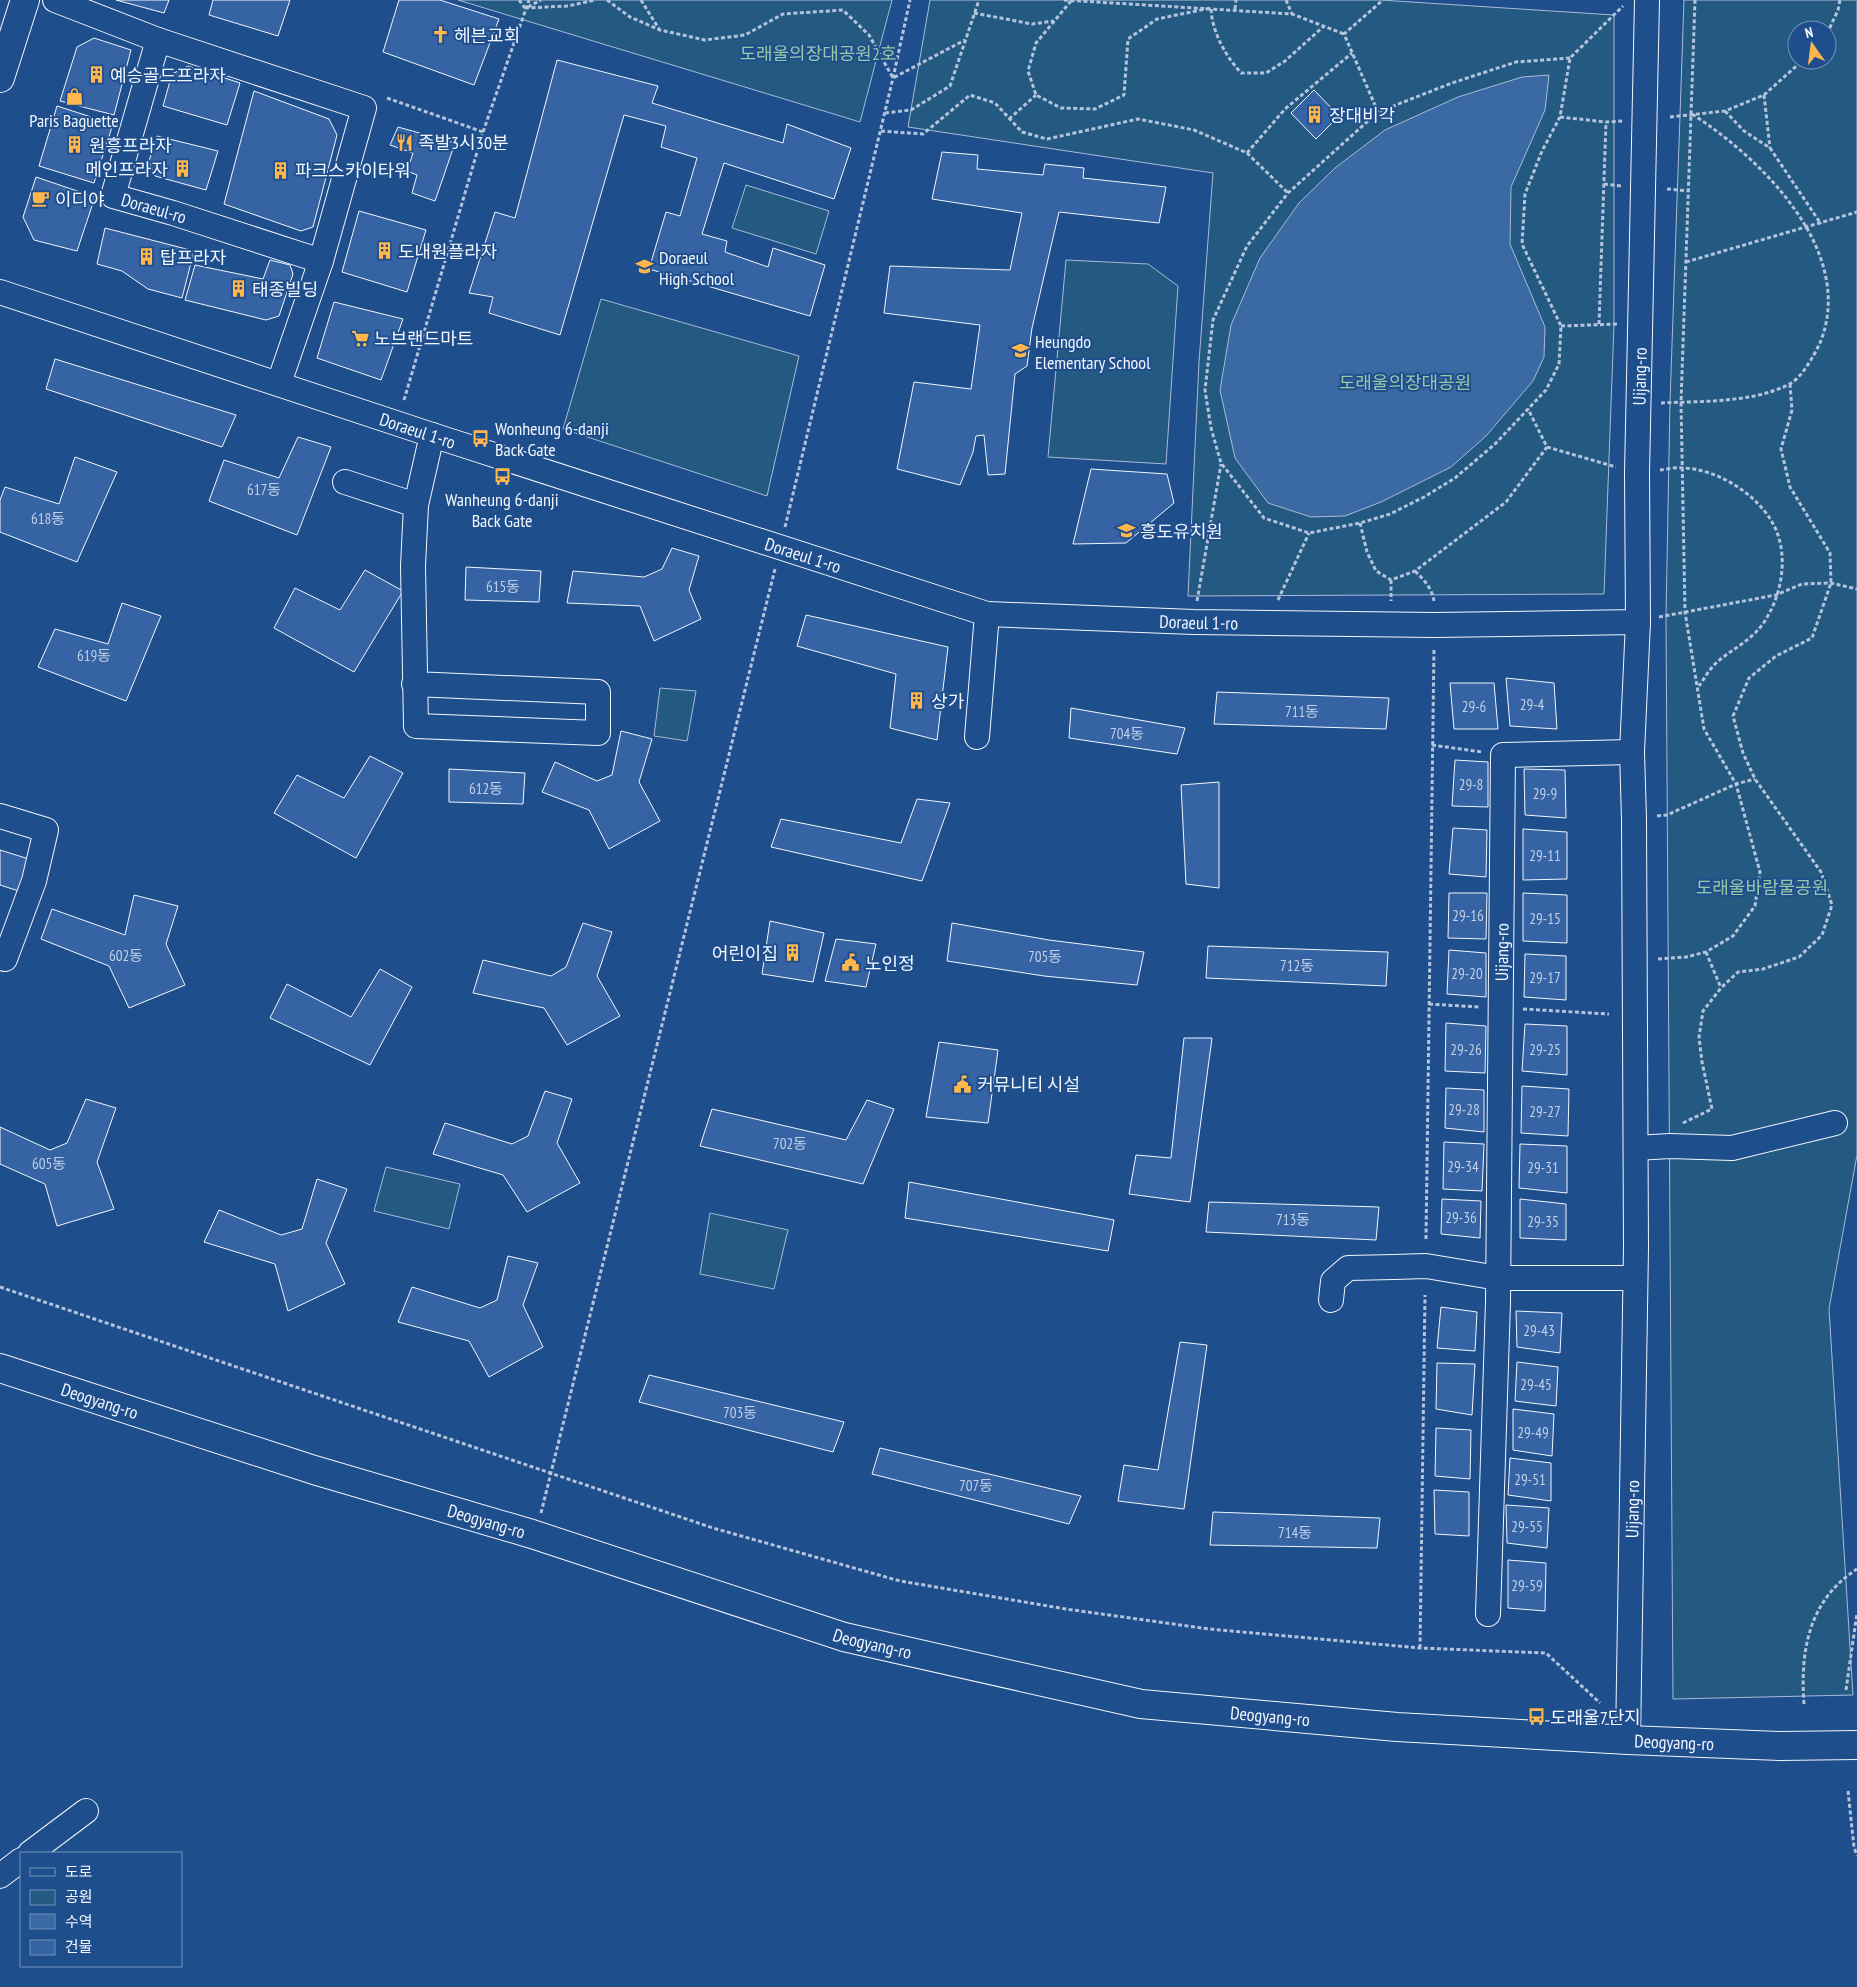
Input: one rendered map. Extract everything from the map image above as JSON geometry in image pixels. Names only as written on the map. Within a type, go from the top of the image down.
[{"type":"main road","points":[[0,78],[25,0]]},
{"type":"main road","name":"Deogyang-ro","points":[[0,1368],[314,1470],[532,1534],[853,1639],[1140,1704],[1397,1727],[1628,1740],[1780,1746],[1857,1745]]},
{"type":"street","points":[[55,0],[158,40],[364,108],[321,261],[279,383]]},
{"type":"street","name":"Uijang-ro","points":[[1628,1740],[1636,1148],[1632,752],[1648,619],[1637,464],[1647,0]]},
{"type":"street","name":"Doraeul-ro","points":[[158,40],[113,196],[173,213],[321,261]]},
{"type":"street","name":"Doraeul 1-ro","points":[[0,292],[432,435],[987,614],[1194,622],[1434,625],[1648,619]]},
{"type":"street","points":[[414,684],[598,692],[598,733],[416,726],[414,684],[413,566],[416,504],[432,435]]},
{"type":"street","points":[[345,482],[416,504]]},
{"type":"street","points":[[977,737],[987,614]]},
{"type":"street","points":[[1502,755],[1632,752]]},
{"type":"street","name":"Uijang-ro","points":[[1488,1614],[1498,1278],[1502,755]]},
{"type":"street","points":[[0,816],[46,830],[34,881],[5,959],[0,957]]},
{"type":"street","points":[[1636,1148],[1670,1146],[1732,1148],[1835,1123]]},
{"type":"street","points":[[1331,1300],[1333,1281],[1348,1268],[1426,1266],[1498,1278],[1634,1278]]},
{"type":"street","points":[[31,1852],[86,1811]]},
{"type":"street","points":[[0,1876],[20,1861]]},
{"type":"path","points":[[519,0],[525,8]]},
{"type":"path","points":[[404,400],[483,132],[529,0]]},
{"type":"path","points":[[525,8],[541,0]]},
{"type":"path","points":[[525,8],[568,6],[595,0]]},
{"type":"path","points":[[607,0],[630,17],[660,30],[704,40],[745,35],[783,14],[844,10],[870,35],[893,78]]},
{"type":"path","points":[[641,0],[660,30]]},
{"type":"path","points":[[785,530],[881,131],[910,0]]},
{"type":"path","points":[[885,113],[911,110],[950,86],[980,0]]},
{"type":"path","points":[[1064,0],[1292,14],[1344,34],[1378,112]]},
{"type":"path","points":[[1235,9],[1236,0]]},
{"type":"path","points":[[1286,0],[1292,14]]},
{"type":"path","points":[[1344,34],[1382,0]]},
{"type":"path","points":[[1658,959],[1686,957],[1706,952],[1733,936],[1755,906],[1760,872],[1736,784],[1704,728],[1699,686],[1689,643],[1685,612],[1681,402],[1695,0]]},
{"type":"path","points":[[1833,20],[1840,0]]},
{"type":"path","points":[[1071,1],[1036,42],[1028,71],[1036,94],[1061,108],[1095,110],[1124,95],[1128,39],[1156,19],[1210,8]]},
{"type":"path","points":[[1570,58],[1516,62],[1452,83],[1378,112],[1288,193],[1247,246],[1213,320],[1205,390],[1211,428],[1221,463],[1264,518],[1309,533],[1360,523],[1390,514],[1455,478],[1495,444],[1546,390],[1558,364],[1561,326],[1522,244],[1525,194],[1542,152],[1560,117],[1570,58],[1623,6]]},
{"type":"path","points":[[1210,8],[1211,23],[1220,37],[1226,56],[1241,73],[1266,73],[1285,61],[1324,26]]},
{"type":"path","points":[[974,13],[1032,24],[1054,21]]},
{"type":"path","points":[[893,78],[965,40]]},
{"type":"path","points":[[1247,153],[1285,109],[1352,53]]},
{"type":"path","points":[[1670,117],[1725,112],[1764,95],[1792,70]]},
{"type":"path","points":[[1009,118],[1036,94]]},
{"type":"path","points":[[1764,95],[1770,148]]},
{"type":"path","points":[[881,131],[922,134],[970,96],[995,103],[1022,132],[1048,139],[1138,119],[1194,130],[1247,153],[1288,193]]},
{"type":"path","points":[[387,98],[483,132]]},
{"type":"path","points":[[1725,112],[1744,131],[1770,148],[1820,224]]},
{"type":"path","points":[[1661,403],[1750,397],[1790,384],[1812,359],[1826,328],[1829,294],[1824,261],[1808,227],[1779,188],[1761,169],[1712,126],[1692,114]]},
{"type":"path","points":[[1560,117],[1606,122],[1623,121]]},
{"type":"path","points":[[1599,324],[1606,122]]},
{"type":"path","points":[[1604,184],[1625,186]]},
{"type":"path","points":[[1667,189],[1689,190]]},
{"type":"path","points":[[1686,262],[1857,212]]},
{"type":"path","points":[[1561,326],[1622,324]]},
{"type":"path","points":[[1678,1124],[1712,1109],[1699,1037],[1703,1011],[1721,988],[1738,972],[1763,969],[1799,957],[1822,935],[1832,905],[1821,872],[1755,779],[1743,754],[1733,716],[1749,678],[1776,656],[1812,638],[1831,583],[1830,553],[1790,487],[1780,449],[1792,410],[1790,384]]},
{"type":"path","points":[[1528,409],[1547,447],[1619,468]]},
{"type":"path","points":[[1391,580],[1415,571],[1506,502],[1547,447]]},
{"type":"path","points":[[1197,603],[1221,463]]},
{"type":"path","points":[[1660,470],[1682,467],[1706,472],[1737,485],[1760,506],[1778,534],[1783,566],[1776,595],[1766,620],[1742,646],[1714,665],[1699,686]]},
{"type":"path","points":[[1360,523],[1367,552],[1376,571],[1391,580]]},
{"type":"path","points":[[1277,602],[1309,533]]},
{"type":"path","points":[[541,1513],[776,568]]},
{"type":"path","points":[[1415,571],[1433,593],[1434,601]]},
{"type":"path","points":[[1391,580],[1391,601]]},
{"type":"path","points":[[1648,619],[1776,595],[1802,584],[1831,583],[1857,589]]},
{"type":"path","points":[[1426,1239],[1434,648]]},
{"type":"path","points":[[1432,745],[1502,755]]},
{"type":"path","points":[[1657,816],[1666,814],[1736,784],[1755,779]]},
{"type":"path","points":[[1706,952],[1721,988]]},
{"type":"path","points":[[1429,1004],[1482,1007]]},
{"type":"path","points":[[1516,1009],[1609,1014]]},
{"type":"path","points":[[0,1287],[713,1528],[900,1581],[1066,1609],[1209,1629],[1420,1648],[1546,1653],[1600,1703]]},
{"type":"path","points":[[1420,1648],[1425,1295]]},
{"type":"path","points":[[1804,1704],[1804,1648],[1819,1605],[1844,1577],[1857,1569]]},
{"type":"path","points":[[1846,1690],[1857,1613]]},
{"type":"path","points":[[1848,1791],[1854,1847],[1857,1856]]},
{"type":"green space","name":"도래울의장대공원2호","points":[[458,0],[892,0],[860,122]]},
{"type":"green space","name":"도래울의장대공원","points":[[930,0],[1380,0],[1614,15],[1614,324],[1604,594],[1188,596],[1199,362],[1213,173],[908,127]]},
{"type":"green space","name":"도래울바람물공원","points":[[1684,0],[1857,0],[1857,1155],[1829,1309],[1853,1695],[1673,1699],[1666,616],[1670,402]]},
{"type":"green space","points":[[746,185],[829,211],[816,254],[732,228]]},
{"type":"green space","points":[[1066,260],[1148,264],[1178,286],[1166,464],[1048,457]]},
{"type":"green space","points":[[601,299],[799,356],[767,496],[563,429]]},
{"type":"green space","points":[[660,688],[696,691],[687,741],[654,736]]},
{"type":"green space","points":[[386,1167],[460,1184],[449,1229],[374,1211]]},
{"type":"green space","points":[[710,1213],[788,1230],[774,1289],[700,1274]]},
{"type":"water","points":[[1549,75],[1545,110],[1511,187],[1510,244],[1545,327],[1544,357],[1533,381],[1486,436],[1451,467],[1381,502],[1345,516],[1311,517],[1268,503],[1235,458],[1220,390],[1231,325],[1260,258],[1299,203],[1335,168],[1385,130],[1458,97],[1522,77]]},
{"type":"building","points":[[116,0],[169,0],[164,13]]},
{"type":"building","points":[[213,0],[290,0],[278,36],[209,15]]},
{"type":"building","name":"헤븐교회","points":[[399,0],[440,0],[499,19],[474,85],[383,52]]},
{"type":"building","name":"예승골드프라자","points":[[94,38],[131,50],[114,115],[60,101],[77,47]]},
{"type":"building","points":[[557,60],[658,86],[652,103],[783,143],[787,124],[851,148],[834,199],[724,163],[702,234],[727,241],[725,252],[768,267],[773,248],[825,265],[810,316],[649,269],[666,212],[680,216],[697,158],[661,147],[666,126],[624,115],[560,335],[489,313],[493,297],[469,293],[495,212],[515,218]]},
{"type":"building","points":[[188,66],[240,83],[227,125],[163,106],[172,74]]},
{"type":"building","name":"장대비각","points":[[1314,90],[1339,116],[1316,139],[1291,113]]},
{"type":"building","name":"파크스카이타워","points":[[254,91],[329,119],[337,135],[313,227],[301,231],[224,204]]},
{"type":"building","name":"원흥프라자","points":[[57,106],[113,124],[94,183],[39,166]]},
{"type":"building","points":[[398,127],[455,143],[435,201],[412,193],[417,175],[407,171],[413,153],[390,145]]},
{"type":"building","name":"메인프라자","points":[[157,136],[218,151],[206,190],[155,176],[149,161]]},
{"type":"building","points":[[942,152],[978,155],[977,169],[1043,175],[1045,164],[1084,168],[1083,178],[1166,187],[1159,223],[1059,212],[1032,328],[1027,366],[1015,374],[1005,474],[988,475],[984,435],[976,436],[973,452],[960,485],[897,469],[914,382],[971,389],[980,325],[884,313],[890,266],[1010,270],[1022,213],[932,199]]},
{"type":"building","points":[[36,177],[95,197],[77,251],[34,240],[23,217]]},
{"type":"building","name":"도내원플라자","points":[[359,211],[426,230],[407,292],[342,272]]},
{"type":"building","name":"탑프라자","points":[[105,228],[194,251],[182,298],[148,289],[122,271],[97,264]]},
{"type":"building","name":"태종빌딩","points":[[270,260],[290,265],[293,274],[279,316],[266,320],[185,300],[195,265],[263,279]]},
{"type":"building","name":"노브랜드마트","points":[[334,302],[403,319],[381,380],[317,358]]},
{"type":"building","points":[[55,359],[236,415],[222,447],[46,389]]},
{"type":"building","points":[[298,437],[331,447],[297,535],[209,501],[224,460],[279,478]]},
{"type":"building","points":[[75,457],[117,472],[77,562],[0,532],[0,500],[5,487],[59,504]]},
{"type":"building","points":[[1091,469],[1167,474],[1174,503],[1126,543],[1073,544]]},
{"type":"building","points":[[672,548],[699,556],[689,590],[701,619],[654,641],[640,606],[567,603],[573,571],[644,577],[662,569]]},
{"type":"building","points":[[466,567],[541,571],[539,602],[465,600]]},
{"type":"building","points":[[365,570],[403,591],[354,672],[274,628],[295,588],[340,610]]},
{"type":"building","points":[[122,603],[161,616],[126,701],[38,667],[55,629],[108,644]]},
{"type":"building","name":"상가","points":[[806,615],[948,647],[937,740],[890,728],[896,674],[797,646]]},
{"type":"building","points":[[1506,678],[1554,683],[1557,729],[1510,726]]},
{"type":"building","points":[[1450,683],[1494,683],[1498,729],[1454,729]]},
{"type":"building","points":[[1217,692],[1389,698],[1386,729],[1214,724]]},
{"type":"building","points":[[1071,708],[1185,728],[1177,754],[1069,738]]},
{"type":"building","points":[[621,731],[652,739],[639,782],[660,821],[609,849],[589,810],[542,792],[555,762],[597,781],[612,775]]},
{"type":"building","points":[[370,756],[403,773],[356,858],[274,813],[297,775],[344,798]]},
{"type":"building","points":[[1455,760],[1488,762],[1488,807],[1452,806]]},
{"type":"building","points":[[449,769],[525,773],[523,804],[449,802]]},
{"type":"building","points":[[1524,769],[1565,770],[1566,818],[1525,815]]},
{"type":"building","points":[[1219,782],[1219,888],[1186,884],[1181,785]]},
{"type":"building","points":[[917,799],[950,803],[922,881],[771,847],[781,819],[901,843]]},
{"type":"building","points":[[1453,828],[1487,830],[1486,877],[1449,874]]},
{"type":"building","points":[[1523,829],[1567,832],[1567,879],[1523,880]]},
{"type":"building","points":[[0,850],[32,860],[22,892],[0,885]]},
{"type":"building","points":[[1449,893],[1487,893],[1486,939],[1448,938]]},
{"type":"building","points":[[1523,893],[1567,895],[1567,943],[1523,941]]},
{"type":"building","points":[[134,895],[178,906],[166,944],[185,985],[129,1008],[109,966],[41,939],[52,909],[125,935]]},
{"type":"building","name":"어린이집","points":[[770,921],[824,933],[813,982],[762,974]]},
{"type":"building","points":[[583,923],[612,932],[597,976],[620,1016],[567,1045],[544,1008],[473,993],[483,960],[551,976],[566,967]]},
{"type":"building","points":[[952,923],[1049,940],[1144,952],[1137,985],[1044,976],[947,961]]},
{"type":"building","name":"노인정","points":[[836,939],[876,944],[866,987],[825,981]]},
{"type":"building","points":[[1208,946],[1388,952],[1386,986],[1206,978]]},
{"type":"building","points":[[1449,950],[1486,953],[1486,997],[1447,994]]},
{"type":"building","points":[[1525,954],[1566,956],[1566,1000],[1524,997]]},
{"type":"building","points":[[380,969],[412,987],[370,1065],[270,1018],[287,984],[351,1017]]},
{"type":"building","points":[[1446,1023],[1486,1026],[1485,1073],[1445,1071]]},
{"type":"building","points":[[1525,1024],[1567,1026],[1567,1075],[1522,1071]]},
{"type":"building","points":[[1184,1038],[1212,1038],[1190,1202],[1129,1194],[1136,1155],[1171,1158]]},
{"type":"building","name":"커뮤니티 시설","points":[[939,1042],[998,1050],[988,1123],[926,1117]]},
{"type":"building","points":[[1522,1086],[1569,1089],[1568,1136],[1521,1133]]},
{"type":"building","points":[[1446,1088],[1484,1090],[1484,1132],[1445,1128]]},
{"type":"building","points":[[545,1091],[572,1099],[557,1143],[580,1183],[527,1212],[503,1175],[433,1154],[445,1123],[512,1144],[528,1136]]},
{"type":"building","points":[[86,1099],[116,1108],[97,1162],[114,1209],[57,1226],[45,1184],[0,1164],[0,1127],[50,1150],[67,1143]]},
{"type":"building","points":[[867,1100],[894,1109],[863,1184],[700,1146],[712,1109],[846,1140]]},
{"type":"building","points":[[1444,1142],[1484,1144],[1482,1191],[1443,1189]]},
{"type":"building","points":[[1520,1144],[1567,1146],[1567,1193],[1519,1188]]},
{"type":"building","points":[[317,1179],[347,1189],[326,1243],[345,1284],[288,1311],[275,1264],[204,1242],[219,1210],[281,1235],[302,1229]]},
{"type":"building","points":[[909,1182],[1114,1220],[1108,1251],[905,1218]]},
{"type":"building","points":[[1442,1199],[1481,1201],[1480,1238],[1441,1234]]},
{"type":"building","points":[[1520,1199],[1566,1204],[1566,1240],[1520,1238]]},
{"type":"building","points":[[1209,1202],[1379,1207],[1376,1240],[1206,1232]]},
{"type":"building","points":[[508,1256],[538,1263],[523,1305],[543,1347],[489,1377],[469,1341],[398,1322],[412,1287],[480,1308],[497,1300]]},
{"type":"building","points":[[1441,1307],[1477,1312],[1475,1351],[1437,1348]]},
{"type":"building","points":[[1516,1311],[1562,1313],[1560,1353],[1517,1347]]},
{"type":"building","points":[[1180,1342],[1207,1345],[1184,1509],[1118,1501],[1124,1465],[1158,1470]]},
{"type":"building","points":[[1517,1362],[1558,1367],[1556,1406],[1515,1401]]},
{"type":"building","points":[[1437,1363],[1475,1364],[1472,1415],[1436,1409]]},
{"type":"building","points":[[649,1375],[844,1422],[833,1452],[639,1402]]},
{"type":"building","points":[[1513,1409],[1554,1414],[1552,1456],[1513,1450]]},
{"type":"building","points":[[1436,1428],[1471,1430],[1470,1479],[1435,1476]]},
{"type":"building","points":[[880,1448],[1081,1496],[1069,1524],[872,1474]]},
{"type":"building","points":[[1510,1458],[1551,1463],[1551,1501],[1508,1495]]},
{"type":"building","points":[[1434,1490],[1469,1492],[1469,1536],[1435,1534]]},
{"type":"building","points":[[1506,1505],[1549,1508],[1547,1548],[1507,1543]]},
{"type":"building","points":[[1213,1512],[1380,1518],[1377,1548],[1210,1545]]},
{"type":"building","points":[[1508,1560],[1546,1563],[1545,1611],[1508,1608]]},
{"type":"place","name":"헤븐교회","points":[[440,35]]},
{"type":"place","name":"예승골드프라자","points":[[96,75]]},
{"type":"place","name":"Paris Baguette","points":[[74,97]]},
{"type":"place","name":"장대비각","points":[[1315,115]]},
{"type":"place","name":"족발3시30분","points":[[404,142]]},
{"type":"place","name":"원흥프라자","points":[[75,145]]},
{"type":"place","name":"메인프라자","points":[[182,169]]},
{"type":"place","name":"파크스카이타워","points":[[281,170]]},
{"type":"place","name":"이디야","points":[[41,199]]},
{"type":"place","name":"도내원플라자","points":[[384,251]]},
{"type":"place","name":"탑프라자","points":[[146,257]]},
{"type":"place","name":"Doraeul High School","points":[[645,267]]},
{"type":"place","name":"태종빌딩","points":[[238,289]]},
{"type":"place","name":"노브랜드마트","points":[[360,338]]},
{"type":"place","name":"Heungdo Elementary School","points":[[1021,351]]},
{"type":"place","name":"Wonheung 6-danji Back Gate","points":[[481,438]]},
{"type":"place","name":"Wanheung 6-danji Back Gate","points":[[502,476]]},
{"type":"place","name":"흥도유치원","points":[[1126,531]]},
{"type":"place","name":"상가","points":[[917,701]]},
{"type":"place","name":"어린이집","points":[[792,953]]},
{"type":"place","name":"노인정","points":[[851,963]]},
{"type":"place","name":"커뮤니티 시설","points":[[963,1084]]},
{"type":"place","name":"도래울7단지","points":[[1536,1717]]}]
